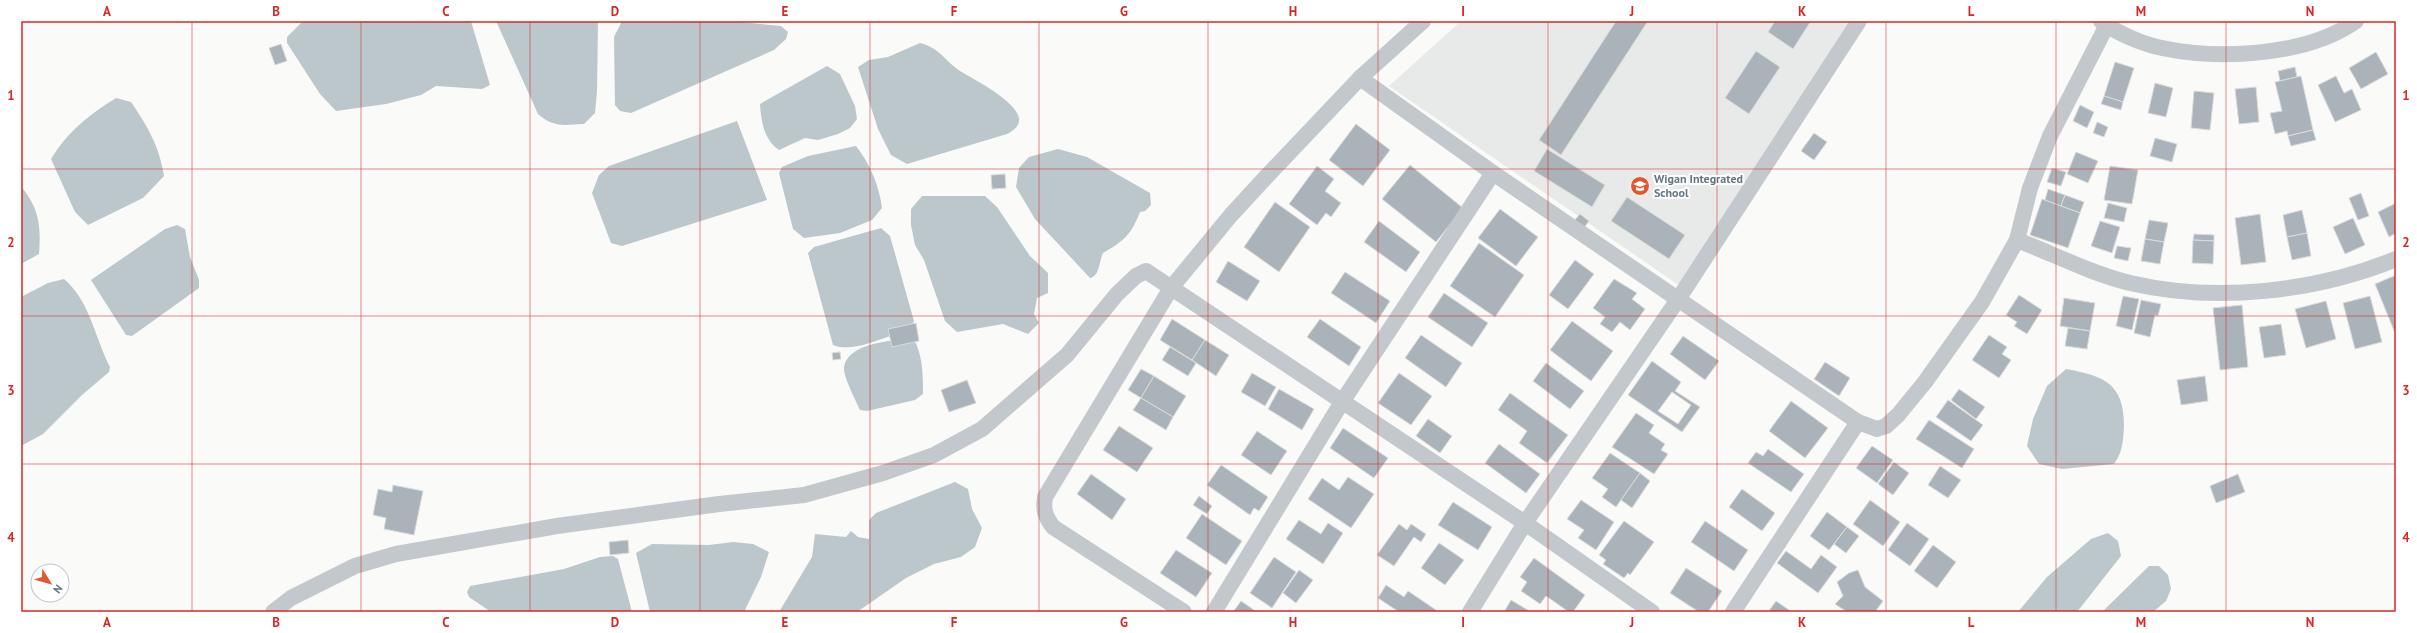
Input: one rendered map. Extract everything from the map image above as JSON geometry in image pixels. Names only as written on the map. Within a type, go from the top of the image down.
[{"type":"street","points":[[1184,612],[1053,527],[1046,517],[1043,507],[1045,497],[1171,288],[1236,209],[1360,78],[1423,21]]},
{"type":"street","points":[[1470,612],[1525,523],[1679,298],[1859,21]]},
{"type":"street","points":[[1360,78],[1493,173],[1679,298],[1858,422],[1877,429],[1886,426],[1898,415],[1925,382],[1982,302],[2017,240],[2030,188],[2050,136],[2104,23],[2161,48],[2201,54],[2258,53],[2305,43],[2343,30],[2356,21]]},
{"type":"street","points":[[1214,612],[1342,402],[1493,173]]},
{"type":"street","points":[[2017,240],[2130,283],[2188,291],[2250,292],[2325,281],[2396,258]]},
{"type":"street","points":[[273,612],[291,598],[355,566],[396,554],[557,526],[719,504],[804,495],[882,473],[927,457],[982,429],[1067,355],[1117,294],[1136,276],[1146,271],[1525,523],[1652,612]]},
{"type":"street","points":[[1733,612],[1858,422]]},
{"type":"shaded area","points":[[303,21],[471,21],[490,85],[482,89],[436,86],[421,95],[386,104],[336,111],[320,94],[287,43],[287,37]]},
{"type":"shaded area","points":[[496,21],[598,21],[597,91],[595,113],[584,124],[554,124],[538,114]]},
{"type":"shaded area","points":[[622,21],[730,21],[781,26],[788,32],[786,39],[774,50],[631,113],[620,111],[615,105],[614,37]]},
{"type":"shaded area","name":"Wigan Integrated School","points":[[1461,21],[1851,21],[1680,286],[1389,86]]},
{"type":"shaded area","points":[[920,43],[937,51],[960,71],[1005,99],[1018,114],[1019,121],[1016,127],[1007,134],[907,164],[891,155],[878,129],[858,67],[869,60],[888,57]]},
{"type":"shaded area","points":[[827,66],[840,74],[855,106],[857,119],[850,128],[838,134],[818,140],[805,138],[779,150],[770,141],[764,130],[760,104]]},
{"type":"shaded area","points":[[116,98],[131,102],[143,120],[156,146],[164,176],[143,198],[88,225],[75,212],[51,159],[65,140],[80,124]]},
{"type":"shaded area","points":[[737,121],[767,200],[622,246],[611,243],[592,193],[599,175],[609,166]]},
{"type":"shaded area","points":[[856,146],[866,160],[873,175],[879,191],[882,208],[872,220],[840,233],[804,238],[793,229],[779,173],[782,167],[808,156]]},
{"type":"shaded area","points":[[1058,149],[1087,157],[1150,193],[1151,205],[1145,211],[1140,212],[1130,232],[1122,241],[1103,253],[1096,274],[1090,278],[1035,219],[1016,187],[1019,168],[1029,157]]},
{"type":"shaded area","points":[[21,186],[32,202],[38,218],[40,234],[39,254],[21,264]]},
{"type":"shaded area","points":[[922,196],[985,196],[997,207],[1030,256],[1048,273],[1048,293],[1037,298],[1034,314],[1039,323],[1028,334],[1003,324],[957,332],[945,321],[924,260],[915,245],[911,225],[911,209]]},
{"type":"shaded area","points":[[177,225],[185,229],[190,257],[199,280],[199,288],[132,336],[126,335],[91,280],[165,229]]},
{"type":"shaded area","points":[[881,228],[890,236],[914,321],[911,328],[872,342],[851,347],[833,345],[808,253],[814,247]]},
{"type":"shaded area","points":[[64,279],[73,288],[86,309],[110,367],[109,372],[82,395],[43,434],[21,446],[21,297],[48,283]]},
{"type":"shaded area","points":[[913,338],[921,358],[923,394],[915,400],[867,411],[860,410],[848,384],[845,373],[844,369],[847,360],[853,353],[872,344]]},
{"type":"shaded area","points":[[2066,369],[2101,379],[2116,391],[2123,411],[2124,426],[2121,450],[2114,464],[2062,469],[2039,464],[2027,446],[2033,419],[2047,386]]},
{"type":"shaded area","points":[[955,482],[968,489],[972,509],[982,528],[975,547],[961,557],[934,564],[906,578],[857,612],[779,612],[812,557],[815,534],[846,537],[851,531],[858,537],[869,539],[869,520],[876,513]]},
{"type":"shaded area","points":[[2108,533],[2118,541],[2121,556],[2077,612],[2018,612],[2047,577],[2091,539]]},
{"type":"shaded area","points":[[733,542],[753,544],[769,552],[761,577],[744,612],[650,612],[636,553],[652,544],[709,545]]},
{"type":"shaded area","points":[[613,556],[618,559],[632,612],[491,612],[469,597],[467,592],[470,586],[564,569],[600,557]]},
{"type":"shaded area","points":[[2149,566],[2159,566],[2168,575],[2171,589],[2166,601],[2153,612],[2102,612]]},
{"type":"building","points":[[1616,21],[1648,21],[1561,155],[1539,140]]},
{"type":"building","points":[[1775,21],[1811,21],[1793,49],[1768,32]]},
{"type":"building","points":[[281,44],[287,61],[275,65],[269,48]]},
{"type":"building","points":[[1756,51],[1780,67],[1749,114],[1725,98]]},
{"type":"building","points":[[2376,52],[2388,74],[2361,89],[2349,68]]},
{"type":"building","points":[[2115,62],[2134,68],[2123,102],[2104,96]]},
{"type":"building","points":[[2295,67],[2297,77],[2280,81],[2278,71]]},
{"type":"building","points":[[2301,76],[2313,130],[2288,136],[2287,131],[2275,134],[2270,113],[2282,111],[2275,82]]},
{"type":"building","points":[[2336,76],[2344,93],[2352,89],[2361,110],[2335,122],[2318,85]]},
{"type":"building","points":[[2155,83],[2173,88],[2166,117],[2148,113]]},
{"type":"building","points":[[2256,87],[2259,122],[2239,124],[2235,89]]},
{"type":"building","points":[[2194,91],[2214,93],[2210,130],[2191,128]]},
{"type":"building","points":[[2104,96],[2123,102],[2121,110],[2101,104]]},
{"type":"building","points":[[2080,105],[2094,112],[2087,128],[2073,121]]},
{"type":"building","points":[[2097,122],[2108,127],[2104,137],[2093,133]]},
{"type":"building","points":[[1356,124],[1390,150],[1363,186],[1329,160]]},
{"type":"building","points":[[2313,130],[2316,140],[2291,146],[2288,136]]},
{"type":"building","points":[[1814,133],[1827,142],[1814,160],[1801,151]]},
{"type":"building","points":[[2155,138],[2177,144],[2172,162],[2150,156]]},
{"type":"building","points":[[1547,149],[1605,185],[1592,207],[1534,171]]},
{"type":"building","points":[[2076,152],[2098,161],[2088,183],[2067,174]]},
{"type":"building","points":[[1410,165],[1463,208],[1436,242],[1382,199]]},
{"type":"building","points":[[1317,166],[1334,179],[1325,191],[1341,203],[1331,217],[1326,213],[1317,225],[1289,204]]},
{"type":"building","points":[[2110,166],[2138,170],[2132,204],[2104,200]]},
{"type":"building","points":[[2052,168],[2066,172],[2061,186],[2047,182]]},
{"type":"building","points":[[1005,174],[1006,188],[992,189],[991,175]]},
{"type":"building","points":[[2048,189],[2065,195],[2061,206],[2045,200]]},
{"type":"building","points":[[2361,193],[2369,216],[2358,220],[2349,198]]},
{"type":"building","points":[[2065,195],[2084,202],[2080,213],[2061,206]]},
{"type":"building","points":[[1627,197],[1685,235],[1669,259],[1611,221]]},
{"type":"building","points":[[2042,199],[2080,213],[2068,248],[2030,235]]},
{"type":"building","points":[[1275,202],[1310,227],[1279,272],[1244,247]]},
{"type":"building","points":[[2108,203],[2127,208],[2124,222],[2104,218]]},
{"type":"building","points":[[2396,203],[2396,233],[2389,237],[2378,212]]},
{"type":"building","points":[[1500,209],[1538,237],[1516,266],[1478,238]]},
{"type":"building","points":[[2302,210],[2307,233],[2287,237],[2283,215]]},
{"type":"building","points":[[1580,214],[1589,221],[1583,229],[1574,221]]},
{"type":"building","points":[[2260,214],[2266,262],[2241,265],[2235,218]]},
{"type":"building","points":[[2353,218],[2365,245],[2345,254],[2333,227]]},
{"type":"building","points":[[2149,220],[2168,223],[2164,242],[2145,239]]},
{"type":"building","points":[[1379,221],[1420,252],[1406,272],[1364,242]]},
{"type":"building","points":[[2100,221],[2120,227],[2112,253],[2091,246]]},
{"type":"building","points":[[2307,233],[2311,256],[2292,260],[2287,237]]},
{"type":"building","points":[[2194,234],[2214,235],[2214,241],[2193,240]]},
{"type":"building","points":[[2145,239],[2164,242],[2160,264],[2141,261]]},
{"type":"building","points":[[2193,240],[2214,241],[2213,264],[2192,263]]},
{"type":"building","points":[[1479,243],[1524,275],[1495,317],[1450,286]]},
{"type":"building","points":[[2117,246],[2131,248],[2128,261],[2114,258]]},
{"type":"building","points":[[1575,260],[1594,274],[1568,309],[1549,295]]},
{"type":"building","points":[[1228,261],[1260,281],[1247,301],[1216,282]]},
{"type":"building","points":[[1345,272],[1390,301],[1376,323],[1331,293]]},
{"type":"building","points":[[2396,275],[2396,332],[2395,333],[2375,284]]},
{"type":"building","points":[[1614,279],[1637,293],[1632,299],[1645,309],[1630,330],[1620,322],[1612,332],[1600,324],[1605,317],[1593,308]]},
{"type":"building","points":[[1444,293],[1488,323],[1472,347],[1428,317]]},
{"type":"building","points":[[2019,295],[2042,310],[2027,334],[2014,326],[2017,322],[2006,315]]},
{"type":"building","points":[[2123,296],[2139,299],[2132,330],[2116,326]]},
{"type":"building","points":[[2370,296],[2382,342],[2355,349],[2343,303]]},
{"type":"building","points":[[2064,298],[2095,303],[2090,331],[2060,326]]},
{"type":"building","points":[[2141,300],[2161,304],[2158,316],[2155,315],[2150,337],[2134,333]]},
{"type":"building","points":[[2326,301],[2336,339],[2306,348],[2295,309]]},
{"type":"building","points":[[2242,305],[2248,367],[2220,370],[2213,308]]},
{"type":"building","points":[[1172,319],[1205,340],[1192,360],[1160,340]]},
{"type":"building","points":[[1320,319],[1361,347],[1349,366],[1307,337]]},
{"type":"building","points":[[1572,321],[1613,351],[1591,381],[1550,350]]},
{"type":"building","points":[[916,323],[919,341],[892,347],[888,329]]},
{"type":"building","points":[[2281,324],[2286,355],[2264,358],[2259,327]]},
{"type":"building","points":[[2068,328],[2090,331],[2087,349],[2065,346]]},
{"type":"building","points":[[1421,335],[1462,363],[1446,387],[1405,358]]},
{"type":"building","points":[[1989,335],[2007,347],[2002,354],[2011,360],[1999,378],[1972,360]]},
{"type":"building","points":[[1683,336],[1719,361],[1705,380],[1670,354]]},
{"type":"building","points":[[1205,340],[1229,355],[1216,376],[1192,360]]},
{"type":"building","points":[[1170,347],[1196,363],[1188,376],[1162,360]]},
{"type":"building","points":[[840,352],[841,359],[833,360],[832,353]]},
{"type":"building","points":[[1652,361],[1681,382],[1675,391],[1700,407],[1682,432],[1628,395]],"holes":[[[1672,392],[1691,405],[1678,424],[1658,411]]]},
{"type":"building","points":[[1825,362],[1850,378],[1839,396],[1814,379]]},
{"type":"building","points":[[1546,363],[1584,391],[1570,409],[1533,381]]},
{"type":"building","points":[[1141,369],[1154,376],[1141,398],[1128,390]]},
{"type":"building","points":[[1252,373],[1276,387],[1265,406],[1241,392]]},
{"type":"building","points":[[1399,373],[1432,396],[1411,425],[1378,403]]},
{"type":"building","points":[[1154,376],[1186,396],[1173,417],[1141,398]]},
{"type":"building","points":[[2205,376],[2208,401],[2181,405],[2177,380]]},
{"type":"building","points":[[967,380],[976,403],[949,412],[941,390]]},
{"type":"building","points":[[1279,389],[1314,409],[1302,430],[1268,409]]},
{"type":"building","points":[[1959,389],[1985,407],[1976,419],[1951,400]]},
{"type":"building","points":[[1510,393],[1568,435],[1547,463],[1519,443],[1527,431],[1498,410]]},
{"type":"building","points":[[1141,398],[1173,417],[1166,430],[1133,410]]},
{"type":"building","points":[[1948,400],[1983,425],[1971,441],[1936,417]]},
{"type":"building","points":[[1791,401],[1828,428],[1805,458],[1769,431]]},
{"type":"building","points":[[1636,413],[1654,425],[1649,433],[1665,444],[1661,450],[1668,454],[1654,474],[1612,447]]},
{"type":"building","points":[[1428,419],[1452,436],[1440,453],[1416,436]]},
{"type":"building","points":[[1929,420],[1974,449],[1962,468],[1916,439]]},
{"type":"building","points":[[1119,426],[1153,448],[1137,472],[1103,450]]},
{"type":"building","points":[[1343,428],[1388,458],[1374,478],[1330,448]]},
{"type":"building","points":[[1257,431],[1287,451],[1271,475],[1241,455]]},
{"type":"building","points":[[1499,444],[1540,474],[1526,493],[1485,463]]},
{"type":"building","points":[[1872,446],[1893,460],[1877,483],[1856,468]]},
{"type":"building","points":[[1768,449],[1804,474],[1791,492],[1748,463],[1756,452],[1763,456]]},
{"type":"building","points":[[1610,453],[1640,473],[1616,507],[1602,497],[1608,489],[1592,478]]},
{"type":"building","points":[[1894,462],[1909,473],[1893,495],[1878,484]]},
{"type":"building","points":[[1221,465],[1268,497],[1259,511],[1254,508],[1250,515],[1207,485]]},
{"type":"building","points":[[1940,466],[1961,480],[1948,498],[1928,485]]},
{"type":"building","points":[[1640,473],[1650,481],[1632,508],[1621,500]]},
{"type":"building","points":[[1091,474],[1126,499],[1112,520],[1077,494]]},
{"type":"building","points":[[2238,474],[2245,492],[2216,503],[2210,486]]},
{"type":"building","points":[[1348,477],[1374,494],[1351,528],[1308,499],[1322,478],[1339,490]]},
{"type":"building","points":[[393,485],[423,491],[414,535],[384,529],[386,518],[373,515],[378,489],[392,492]]},
{"type":"building","points":[[1742,489],[1775,513],[1762,531],[1729,507]]},
{"type":"building","points":[[1199,496],[1212,506],[1207,514],[1193,505]]},
{"type":"building","points":[[1581,500],[1614,522],[1596,550],[1578,538],[1584,530],[1567,519]]},
{"type":"building","points":[[1870,500],[1900,522],[1883,546],[1853,524]]},
{"type":"building","points":[[1453,502],[1492,527],[1478,550],[1438,525]]},
{"type":"building","points":[[1827,512],[1847,527],[1829,550],[1810,536]]},
{"type":"building","points":[[1202,514],[1242,541],[1226,565],[1186,538]]},
{"type":"building","points":[[1299,520],[1321,534],[1328,523],[1343,533],[1323,564],[1286,539]]},
{"type":"building","points":[[1624,521],[1654,542],[1630,575],[1628,573],[1624,578],[1603,564],[1606,560],[1599,555]]},
{"type":"building","points":[[1705,521],[1748,550],[1734,571],[1691,542]]},
{"type":"building","points":[[1907,523],[1929,539],[1910,566],[1888,550]]},
{"type":"building","points":[[1399,524],[1407,530],[1411,524],[1426,534],[1421,542],[1414,537],[1394,566],[1377,555]]},
{"type":"building","points":[[1847,527],[1859,536],[1846,553],[1834,544]]},
{"type":"building","points":[[628,540],[629,553],[610,555],[609,542]]},
{"type":"building","points":[[1439,543],[1464,560],[1445,585],[1421,568]]},
{"type":"building","points":[[1933,545],[1956,562],[1937,588],[1914,571]]},
{"type":"building","points":[[1176,550],[1212,573],[1196,597],[1160,573]]},
{"type":"building","points":[[1786,551],[1811,569],[1821,555],[1837,567],[1818,593],[1777,563]]},
{"type":"building","points":[[1274,557],[1296,572],[1272,608],[1250,593]]},
{"type":"building","points":[[1534,558],[1585,595],[1573,612],[1569,612],[1546,596],[1540,604],[1521,591],[1527,582],[1520,577]]},
{"type":"building","points":[[1686,568],[1722,591],[1708,612],[1699,612],[1670,593]]},
{"type":"building","points":[[1299,570],[1313,580],[1296,603],[1283,593]]},
{"type":"building","points":[[1858,570],[1865,587],[1883,601],[1875,612],[1847,612],[1835,604],[1843,596],[1837,582],[1849,573]]},
{"type":"building","points":[[1386,585],[1404,597],[1408,591],[1439,612],[1399,612],[1378,598]]},
{"type":"building","points":[[1511,600],[1531,612],[1504,612]]},
{"type":"building","points":[[1241,601],[1257,612],[1233,612]]},
{"type":"building","points":[[1776,601],[1792,612],[1768,612]]},
{"type":"place","name":"Wigan Integrated School","points":[[1640,186]]}]
